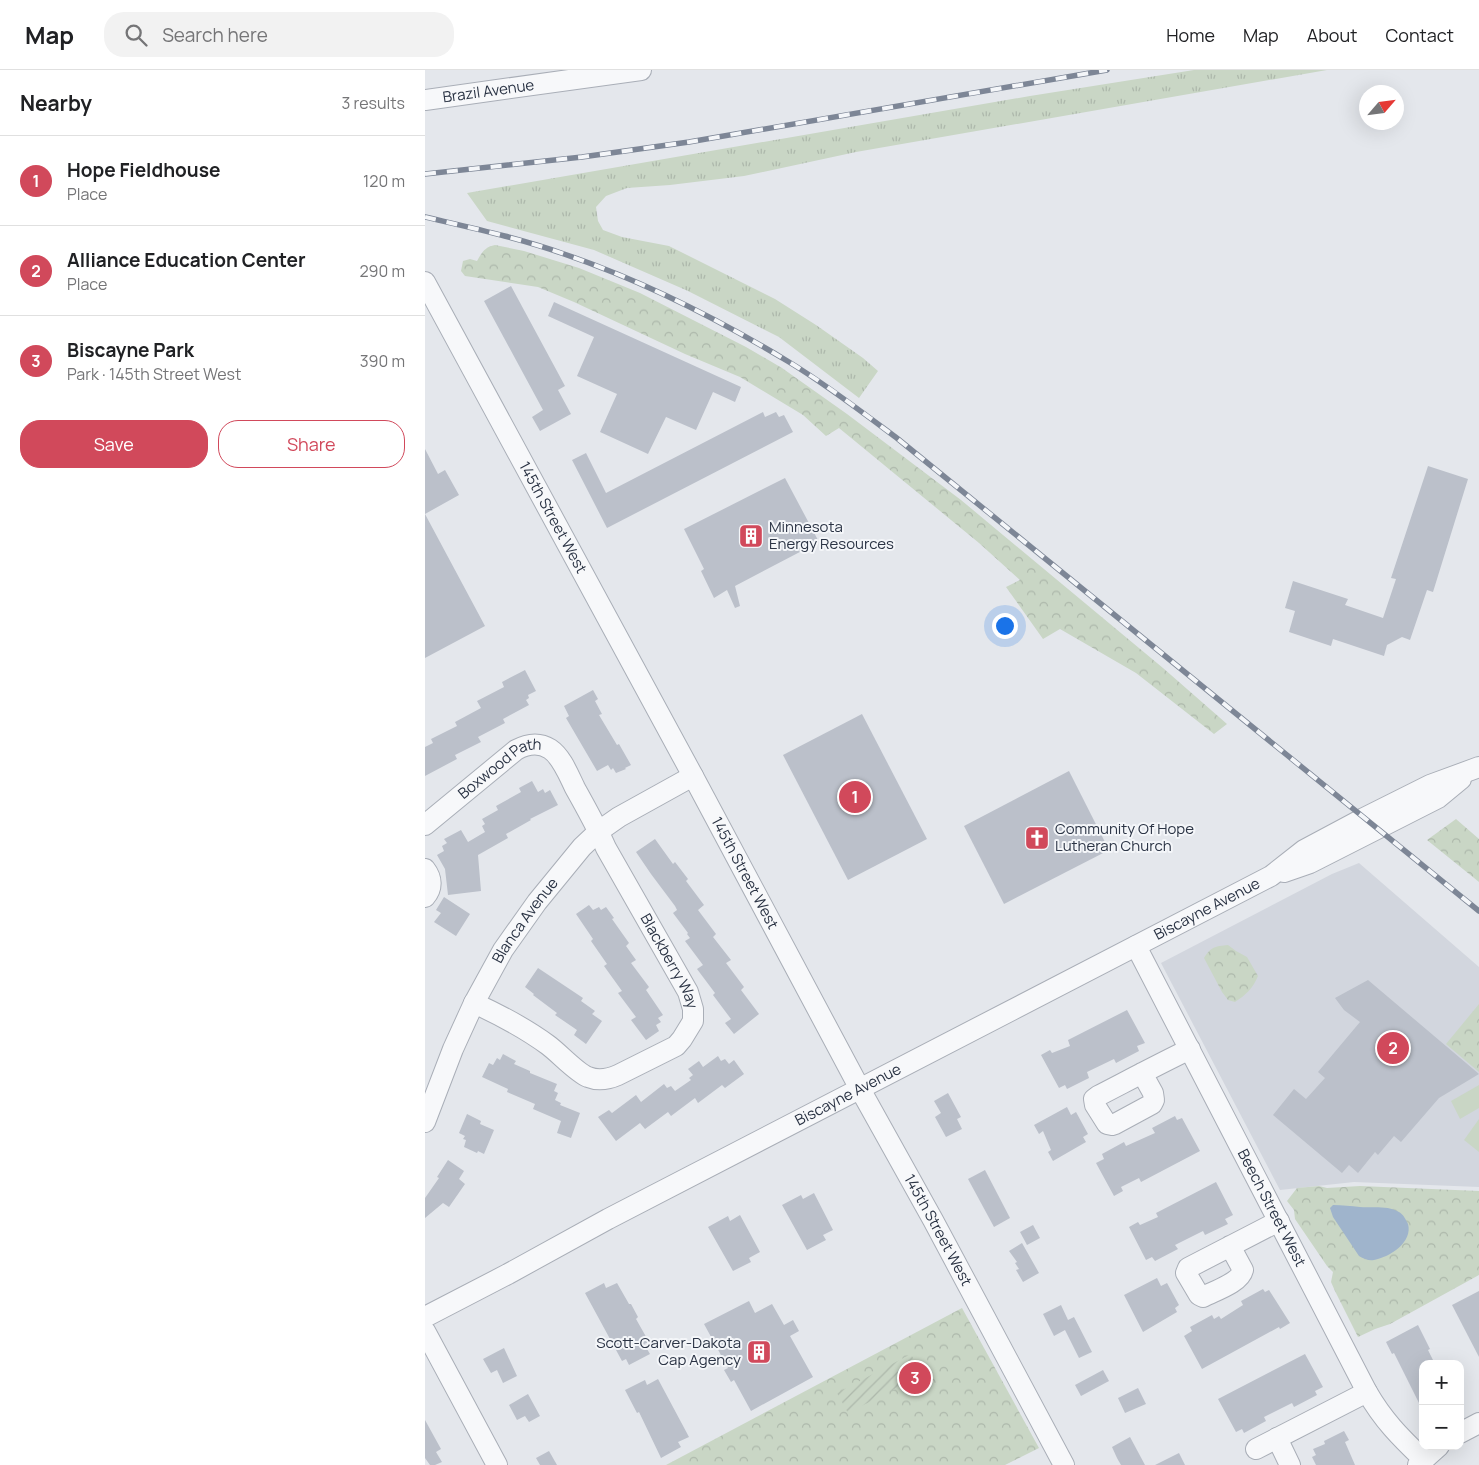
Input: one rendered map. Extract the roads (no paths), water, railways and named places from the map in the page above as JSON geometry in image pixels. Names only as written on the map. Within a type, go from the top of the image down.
[{"type":"street","name":"Brazil Avenue","points":[[425,100],[641,70]]},
{"type":"street","name":"145th Street West","points":[[425,282],[1064,1465]]},
{"type":"street","name":"Boxwood Path","points":[[425,825],[516,750],[529,744],[537,744],[550,749],[559,759],[599,830]]},
{"type":"street","name":"Biscayne Avenue","points":[[425,1317],[608,1219],[1271,876],[1304,850],[1364,818],[1430,785],[1476,769]]},
{"type":"street","name":"Blanca Avenue","points":[[425,1122],[453,1049],[474,1003],[503,950],[537,902],[582,847],[599,830],[619,816],[693,776]]},
{"type":"street","name":"Blackberry Way","points":[[474,1003],[512,1021],[531,1033],[589,1078],[610,1078],[618,1075],[676,1046],[682,1039],[693,1021],[692,1001],[606,848],[599,830]]},
{"type":"street","points":[[425,869],[429,874],[431,888],[425,897]]},
{"type":"street","name":"Beech Street West","points":[[1136,946],[1367,1392],[1395,1432],[1421,1462]]},
{"type":"street","points":[[1142,1073],[1190,1049]]},
{"type":"street","points":[[1230,1246],[1279,1220]]},
{"type":"street","points":[[425,1331],[497,1465]]},
{"type":"street","points":[[1256,1449],[1367,1392]]},
{"type":"street","points":[[1464,1431],[1479,1423]]},
{"type":"street","points":[[1277,1438],[1291,1465]]},
{"type":"street","points":[[1421,1462],[1434,1450]]},
{"type":"water","points":[[1333,1205],[1395,1210],[1402,1214],[1408,1224],[1409,1231],[1407,1237],[1399,1248],[1387,1256],[1374,1260],[1365,1259],[1359,1256],[1333,1217],[1330,1208]]},
{"type":"railway","points":[[425,174],[582,157],[689,142],[1107,70]]},
{"type":"railway","points":[[425,217],[530,243],[623,276],[707,316],[762,346],[817,380],[898,439],[1479,911]]},
{"type":"place","name":"Minnesota Energy Resources","points":[[751,536]]},
{"type":"place","name":"Hope Fieldhouse","points":[[855,797]]},
{"type":"place","name":"Community Of Hope Lutheran Church","points":[[1037,838]]},
{"type":"place","name":"Alliance Education Center","points":[[1393,1048]]},
{"type":"place","name":"Scott-Carver-Dakota Cap Agency","points":[[759,1352]]},
{"type":"place","name":"Biscayne Park","points":[[915,1378]]}]
